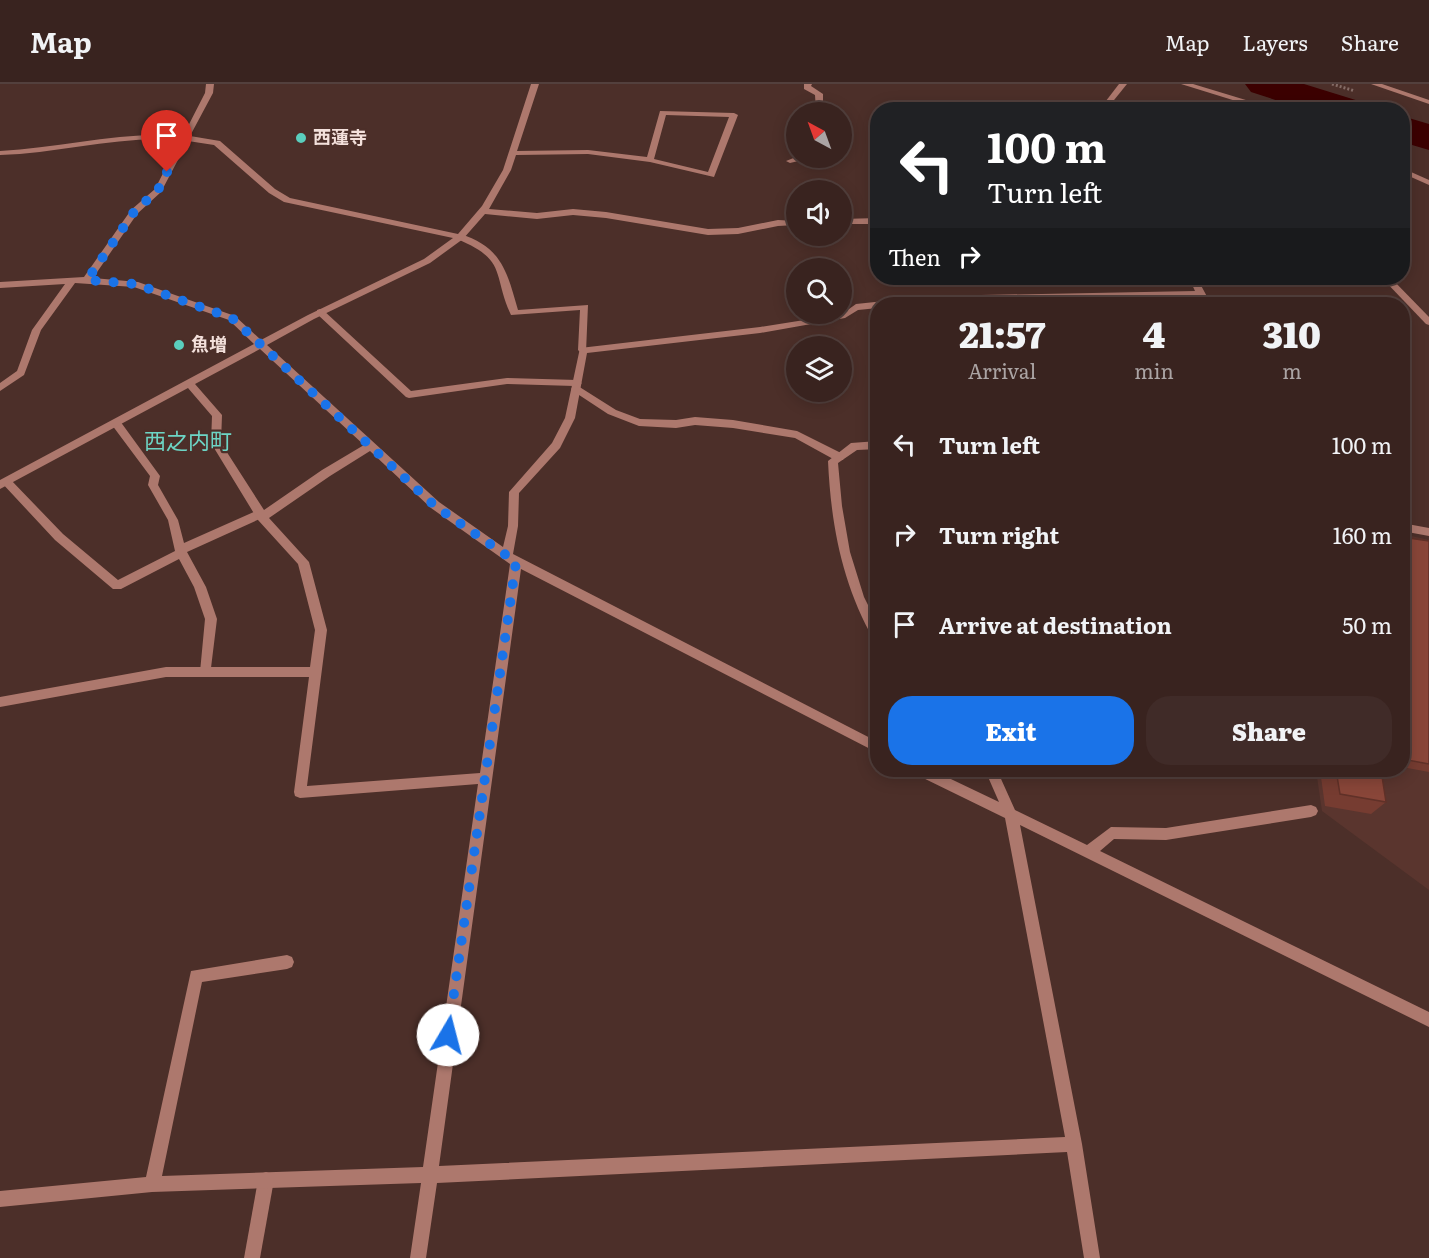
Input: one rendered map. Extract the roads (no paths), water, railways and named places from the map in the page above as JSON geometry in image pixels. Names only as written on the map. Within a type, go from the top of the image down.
[{"type":"street","points":[[87,280],[134,212],[158,190],[209,93],[210,84]]},
{"type":"street","points":[[371,446],[261,516],[180,551],[117,586],[82,560],[3,484],[321,312],[427,261],[460,237],[483,211],[507,170],[535,84]]},
{"type":"street","points":[[808,84],[807,87],[819,94],[819,102]]},
{"type":"street","points":[[1108,102],[1123,84]]},
{"type":"street","points":[[1189,84],[1248,102]]},
{"type":"street","points":[[1375,84],[1429,102]]},
{"type":"street","points":[[512,153],[588,152],[650,160],[711,175],[734,114],[663,113],[650,160]]},
{"type":"street","points":[[0,153],[28,152],[122,140],[184,138],[217,143],[272,191],[287,200],[460,237],[476,243],[498,260],[514,313],[585,307],[583,351],[570,418],[556,445],[514,492],[512,559],[485,778],[418,1258]]},
{"type":"street","points":[[1410,175],[1429,183]]},
{"type":"street","points":[[483,211],[537,216],[573,212],[606,215],[708,232],[738,231],[786,223]]},
{"type":"street","points":[[852,222],[870,221]]},
{"type":"street","points":[[0,285],[87,280],[135,284],[232,318],[435,506],[512,559],[870,744]]},
{"type":"street","points":[[0,388],[21,373],[37,330],[72,281]]},
{"type":"street","points":[[1196,285],[1202,297]]},
{"type":"street","points":[[1393,285],[1405,297]]},
{"type":"street","points":[[1040,297],[1201,294]]},
{"type":"street","points":[[1410,303],[1429,322]]},
{"type":"street","points":[[583,351],[760,330],[845,315],[856,307],[870,306]]},
{"type":"street","points":[[321,312],[409,395],[507,381],[576,386],[612,412],[639,422],[676,424],[695,421],[733,424],[797,435],[839,457]]},
{"type":"street","points":[[189,384],[217,415],[216,443],[261,516],[303,562],[321,630],[300,792],[485,778]]},
{"type":"street","points":[[116,423],[155,476],[153,485],[173,520],[180,551],[200,587],[211,619],[206,672]]},
{"type":"street","points":[[870,445],[855,446],[832,461],[834,505],[860,606],[870,623]]},
{"type":"street","points":[[1410,528],[1429,532]]},
{"type":"street","points":[[0,702],[166,672],[315,672]]},
{"type":"street","points":[[934,777],[1429,1020]]},
{"type":"street","points":[[994,777],[1011,815],[1074,1144],[1092,1258]]},
{"type":"street","points":[[1088,853],[1111,833],[1166,834],[1311,811]]},
{"type":"street","points":[[152,1184],[196,976],[286,962]]},
{"type":"street","points":[[0,1198],[152,1184],[428,1175],[1074,1144]]},
{"type":"street","points":[[252,1258],[266,1180]]},
{"type":"waterway","points":[[1264,84],[1322,102]]},
{"type":"waterway","points":[[1410,131],[1429,138]]},
{"type":"place","name":"西蓮寺","points":[[301,138]]},
{"type":"place","name":"魚増","points":[[179,345]]},
{"type":"district","name":"西之内町","points":[[188,441]]}]
